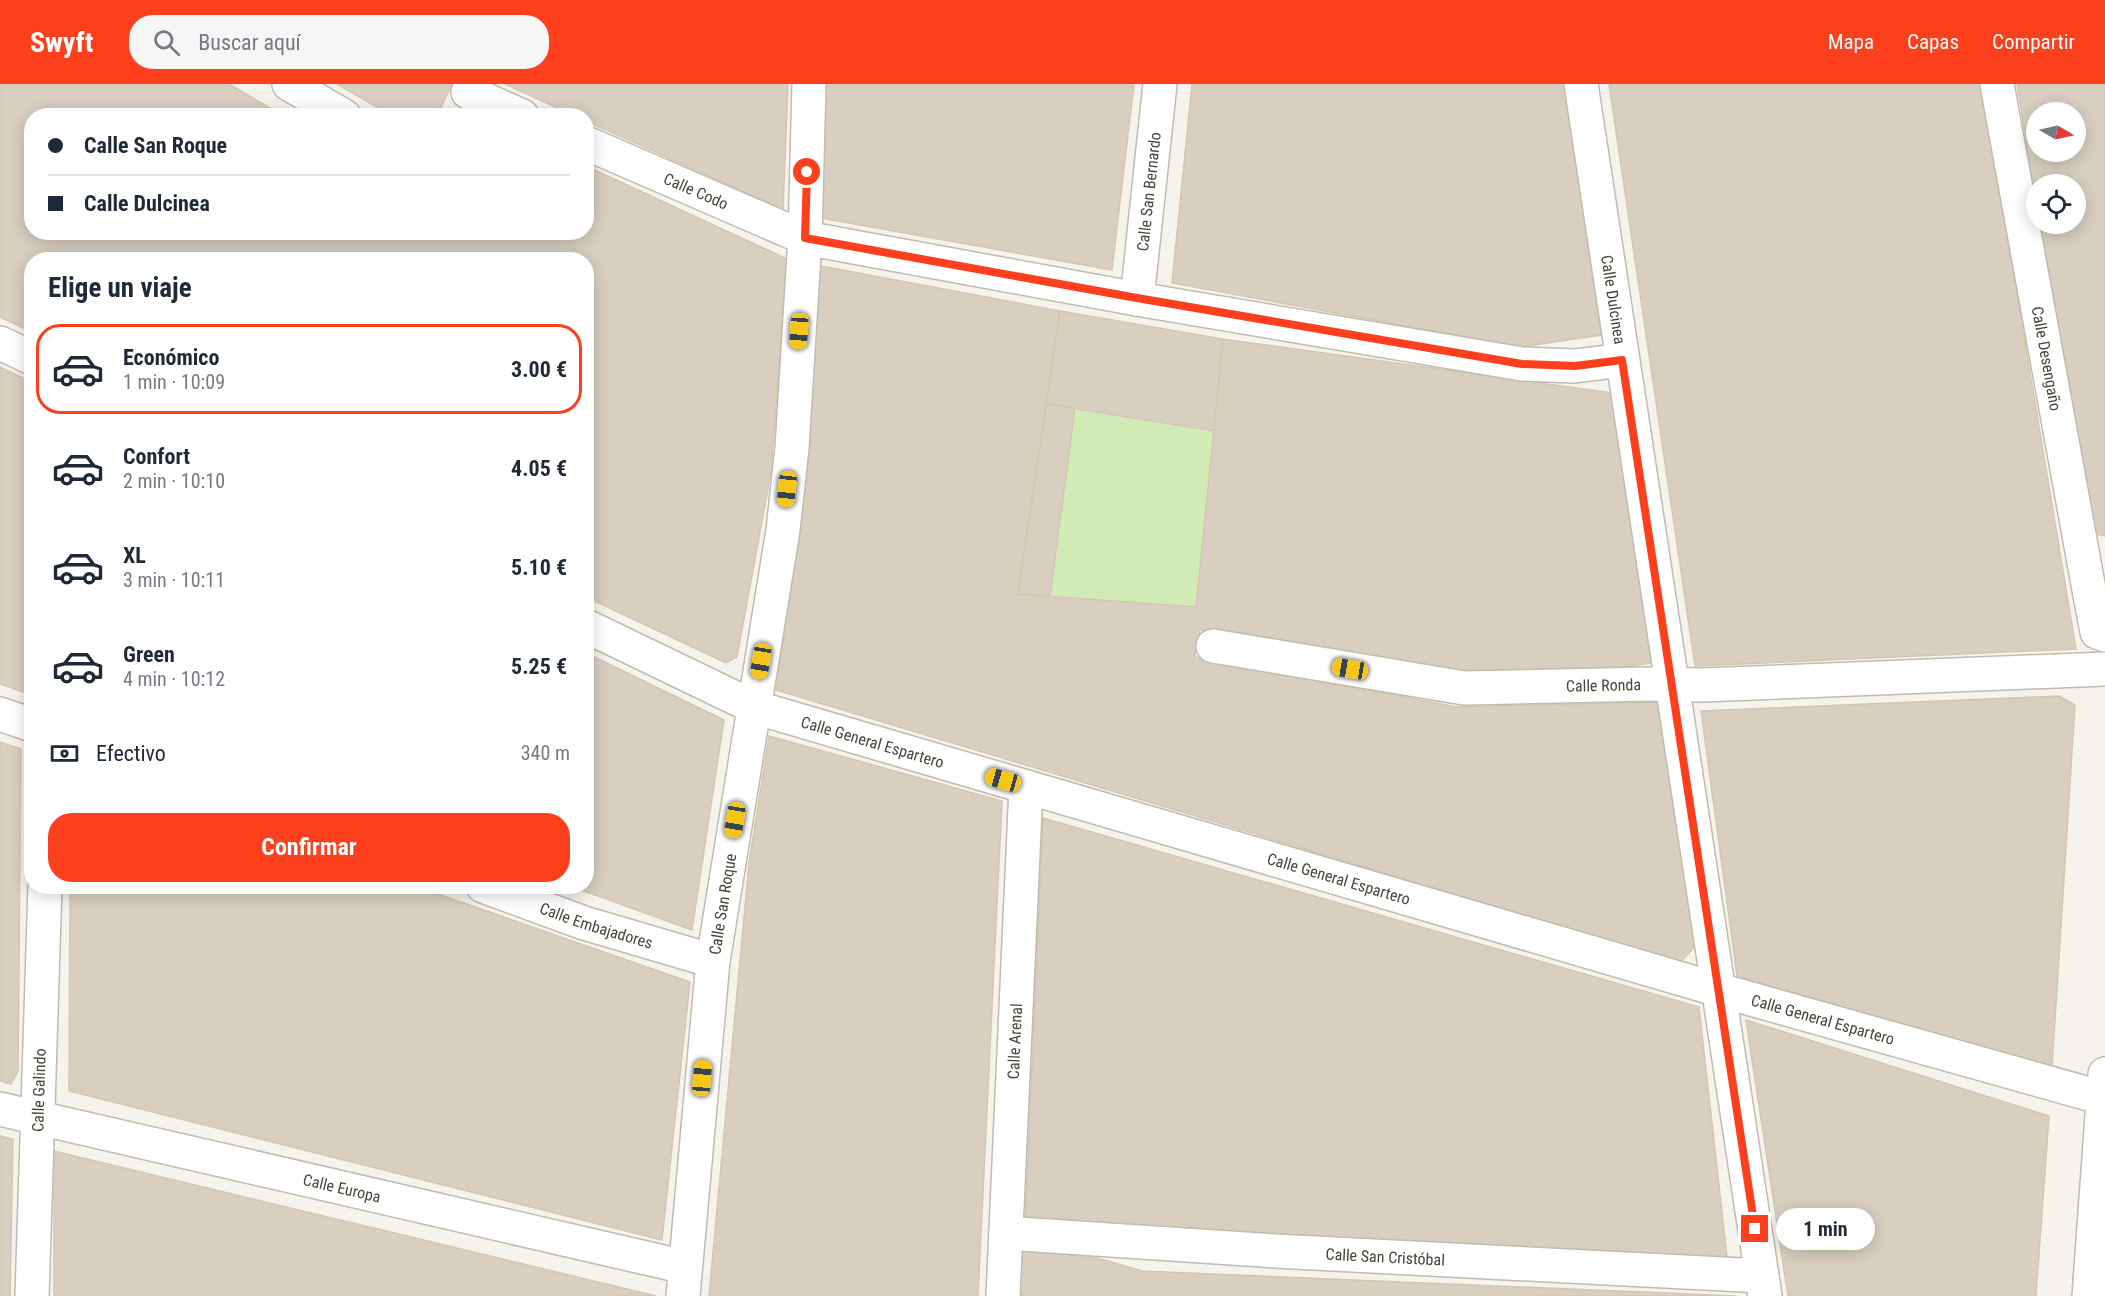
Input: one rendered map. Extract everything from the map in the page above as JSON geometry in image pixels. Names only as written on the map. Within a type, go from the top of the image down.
[{"type":"street","points":[[289,84],[330,108]]},
{"type":"street","name":"Calle San Roque","points":[[684,1281],[713,960],[783,530],[792,448],[805,238],[809,84]]},
{"type":"street","name":"Calle San Bernardo","points":[[1137,298],[1160,84]]},
{"type":"street","name":"Calle Dulcinea","points":[[1581,84],[1764,1286]]},
{"type":"street","name":"Calle Desengaño","points":[[1997,84],[2097,595],[2101,633]]},
{"type":"street","points":[[466,97],[498,108]]},
{"type":"street","name":"Calle Codo","points":[[594,146],[805,238],[1522,364],[1575,366],[1622,360]]},
{"type":"street","points":[[0,343],[24,354]]},
{"type":"street","name":"Calle General Espartero","points":[[594,630],[754,707],[1719,990],[2104,1086]]},
{"type":"street","name":"Calle Ronda","points":[[1213,646],[1464,688],[1671,684],[2105,669]]},
{"type":"street","points":[[0,714],[24,722]]},
{"type":"street","name":"Calle Arenal","points":[[1004,1296],[1026,787]]},
{"type":"street","name":"Calle Galindo","points":[[32,1296],[45,894]]},
{"type":"street","name":"Calle Embajadores","points":[[505,894],[584,923],[713,960]]},
{"type":"street","points":[[2089,1296],[2104,1086]]},
{"type":"street","name":"Calle Europa","points":[[0,1109],[684,1281]]},
{"type":"street","name":"Calle San Cristóbal","points":[[1006,1233],[1764,1286]]},
{"type":"green space","points":[[1075,408],[1214,431],[1196,607],[1050,596]]},
{"type":"building","points":[[0,84],[229,84],[270,108],[24,108],[24,240],[594,240],[594,170],[787,259],[771,472],[737,657],[726,663],[594,601],[594,252],[24,252],[24,328],[0,317]]},
{"type":"building","points":[[337,84],[452,84],[441,108],[378,108]]},
{"type":"building","points":[[505,84],[788,84],[783,209],[594,125],[594,108],[558,108]]},
{"type":"building","points":[[824,84],[1134,84],[1112,270],[820,218]]},
{"type":"building","points":[[1192,84],[1565,84],[1601,335],[1521,347],[1172,283]]},
{"type":"building","points":[[1609,84],[1982,84],[2076,649],[1695,666]]},
{"type":"building","points":[[2017,84],[2105,84],[2105,536],[2092,533],[2042,234],[2086,234],[2086,174],[2032,174],[2030,162],[2086,162],[2086,102],[2026,102],[2026,138]]},
{"type":"building","points":[[816,265],[1060,311],[1018,594],[1196,607],[1223,339],[1612,393],[1651,663],[1573,674],[1463,673],[1200,630],[1195,657],[1457,707],[1657,702],[1696,945],[1681,962],[776,690],[800,526]]},
{"type":"building","points":[[1060,311],[1223,339],[1214,431],[1046,404]]},
{"type":"building","points":[[0,367],[24,378],[24,692],[0,684]]},
{"type":"building","points":[[1046,404],[1075,408],[1050,596],[1018,594]]},
{"type":"building","points":[[594,657],[724,720],[692,930],[592,894],[594,894]]},
{"type":"building","points":[[2059,696],[2075,705],[2052,1067],[1737,976],[1701,711]]},
{"type":"building","points":[[769,736],[1002,801],[978,1296],[709,1296],[749,863]]},
{"type":"building","points":[[0,742],[21,749],[18,1071],[11,1084],[0,1081]]},
{"type":"building","points":[[1043,818],[1699,1007],[1727,1257],[1025,1224]]},
{"type":"building","points":[[70,894],[438,894],[690,982],[662,1240],[69,1091]]},
{"type":"building","points":[[1746,1020],[2049,1116],[2036,1296],[1788,1296]]},
{"type":"building","points":[[0,1136],[13,1139],[10,1296],[0,1296]]},
{"type":"building","points":[[54,1151],[656,1296],[54,1296]]},
{"type":"building","points":[[1020,1248],[1076,1252],[1142,1271],[1736,1296],[1019,1296]]},
{"type":"route","points":[[807,172],[805,238],[1522,364],[1575,366],[1622,360],[1755,1229]]}]
